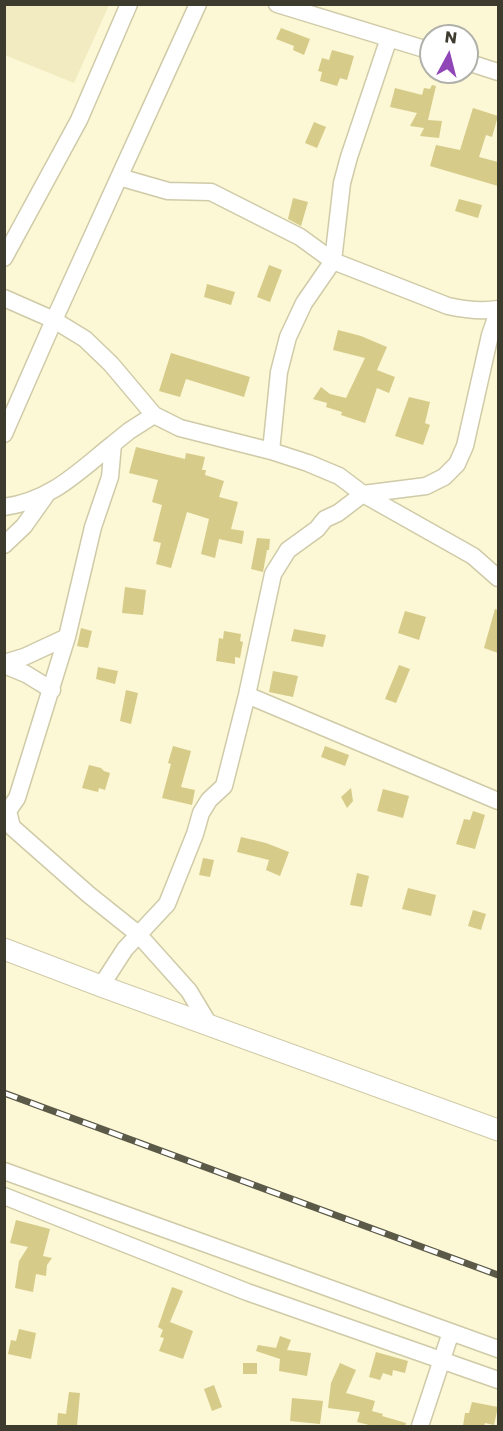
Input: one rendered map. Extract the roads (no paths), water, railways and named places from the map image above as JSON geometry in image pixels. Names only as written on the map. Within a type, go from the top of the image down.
[{"type":"street","points":[[4,258],[79,120],[129,4]]},
{"type":"street","points":[[5,429],[198,4]]},
{"type":"street","points":[[277,4],[419,47]]},
{"type":"street","points":[[271,451],[279,372],[288,337],[304,303],[333,261],[342,183],[389,38]]},
{"type":"street","points":[[479,66],[498,72]]},
{"type":"street","points":[[101,986],[125,949],[167,904],[201,813],[209,800],[224,786],[247,695],[273,574],[288,550],[310,535],[325,519],[338,513],[363,494],[426,486],[444,477],[457,464],[465,446],[490,335],[498,311],[467,310],[448,306],[333,261],[300,237],[211,192],[168,191],[119,177]]},
{"type":"street","points":[[4,298],[54,320],[85,339],[111,364],[153,415],[180,428],[271,451],[339,476],[363,494],[473,556],[498,578]]},
{"type":"street","points":[[4,507],[20,505],[46,495],[153,415]]},
{"type":"street","points":[[113,444],[110,477],[93,527],[52,690],[17,798],[8,811],[12,827],[88,894],[138,934],[189,991],[210,1026]]},
{"type":"street","points":[[4,545],[24,526],[46,495]]},
{"type":"street","points":[[4,664],[67,637]]},
{"type":"street","points":[[4,664],[52,690]]},
{"type":"street","points":[[247,695],[498,801]]},
{"type":"street","points":[[4,949],[210,1026],[497,1125]]},
{"type":"street","points":[[7,1177],[498,1349]]},
{"type":"street","points":[[4,1196],[247,1292],[498,1380]]},
{"type":"street","points":[[420,1426],[451,1332]]},
{"type":"railway","points":[[4,1093],[498,1275]]}]
